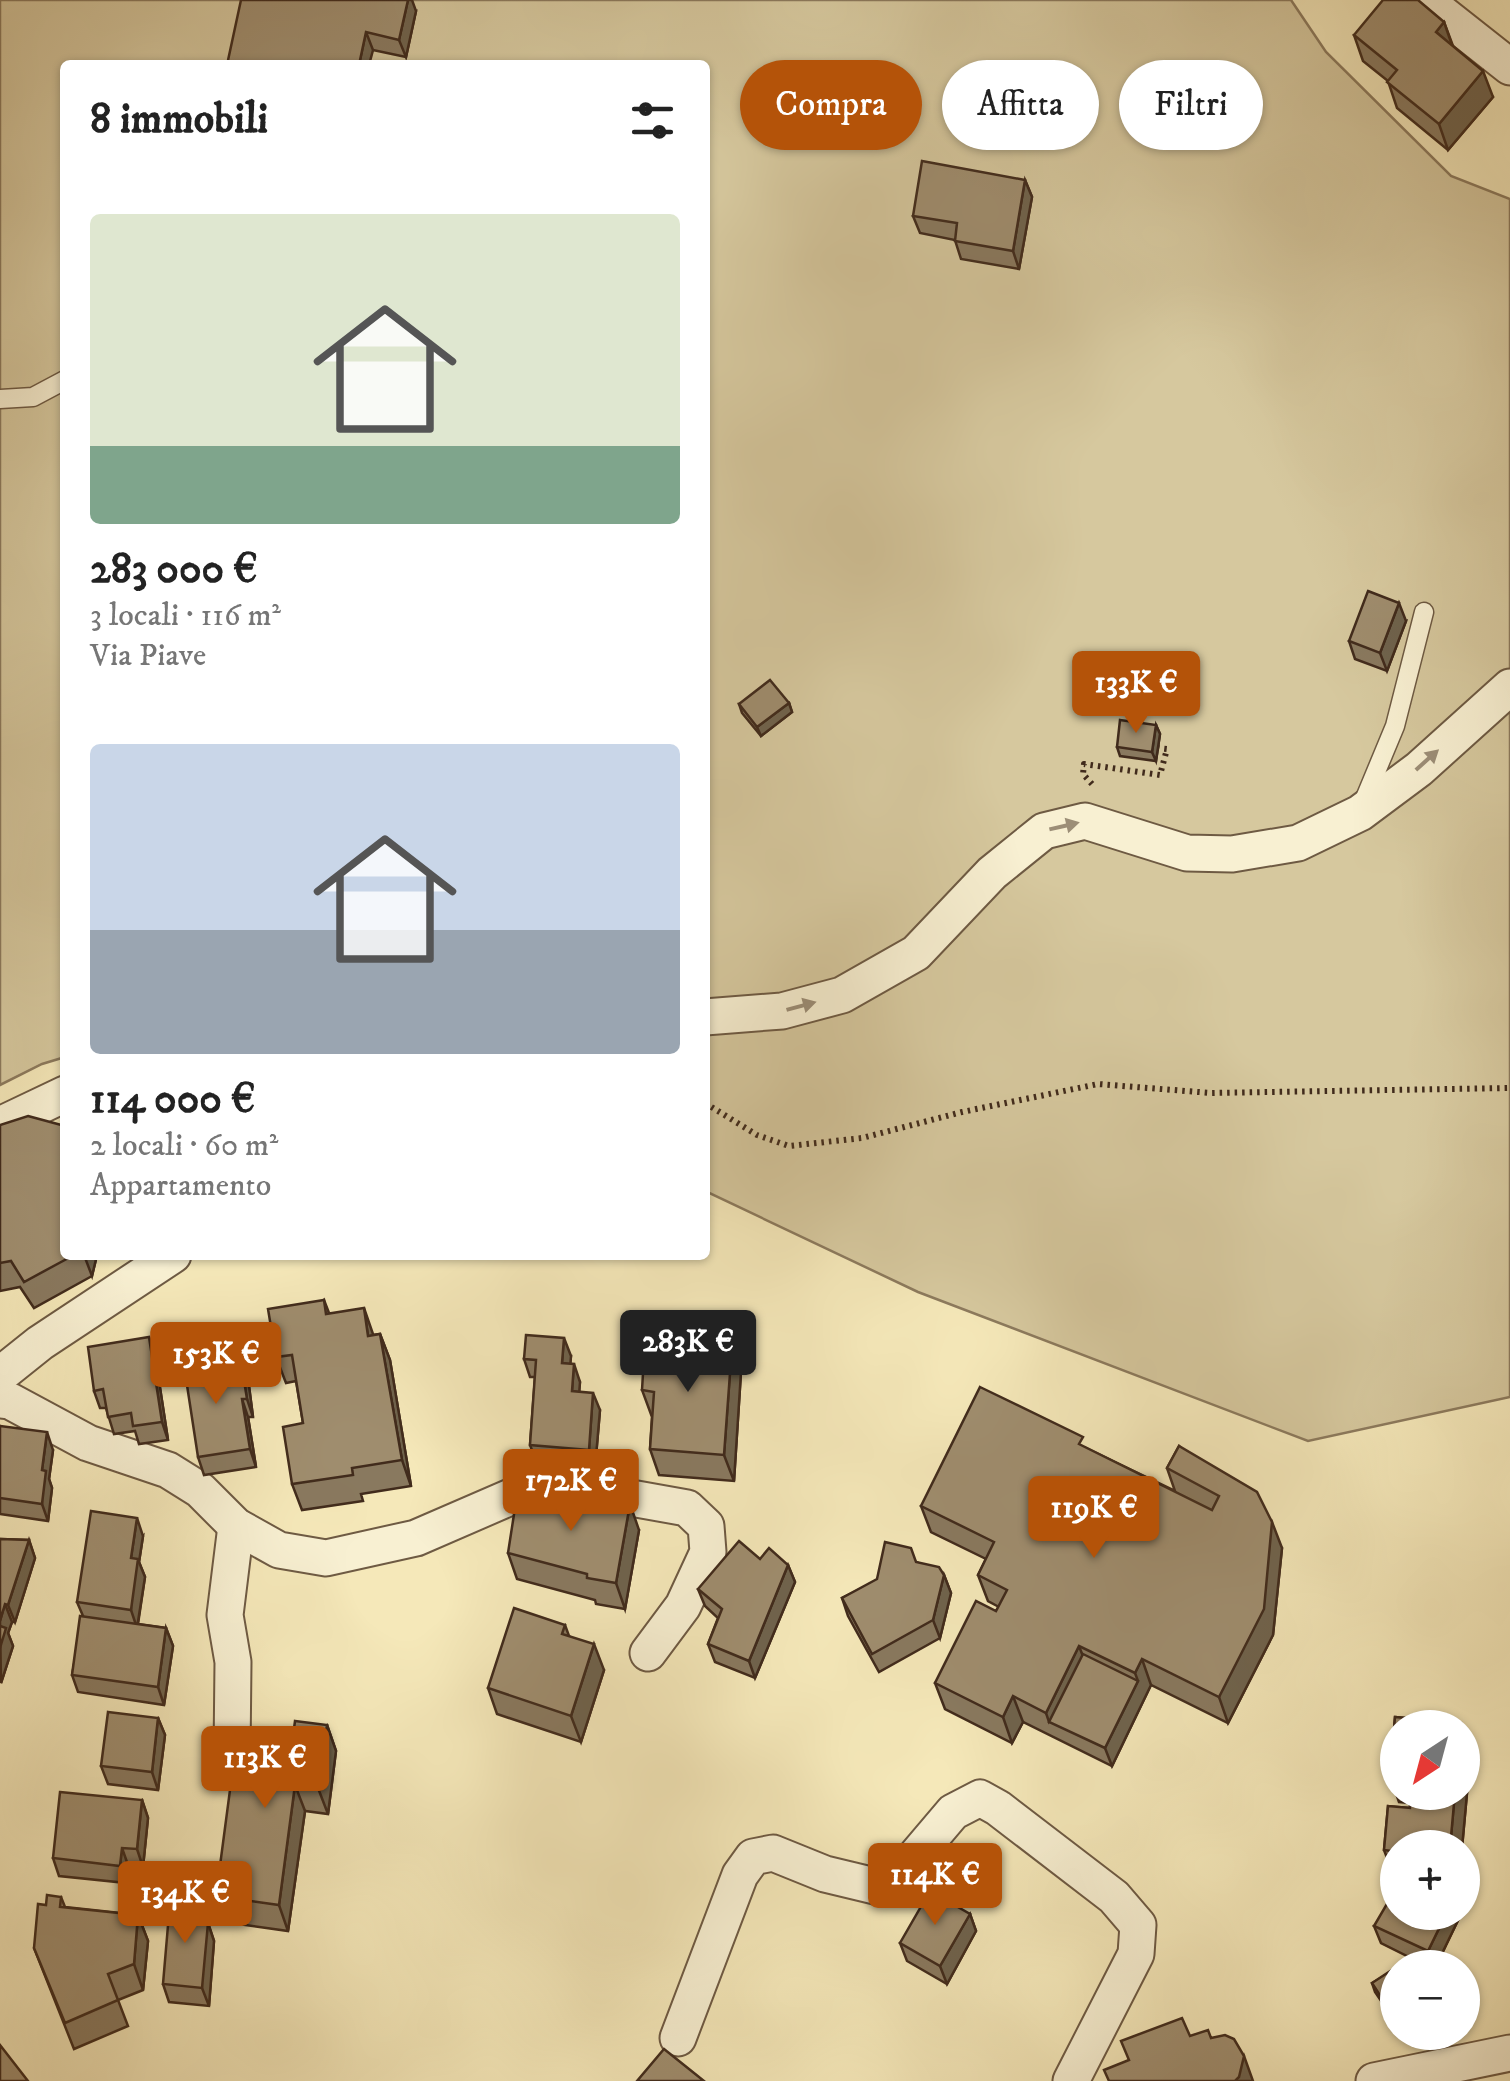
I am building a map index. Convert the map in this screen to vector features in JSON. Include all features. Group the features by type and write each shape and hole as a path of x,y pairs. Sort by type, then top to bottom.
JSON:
{"street":[{"path":"1425,0 1510,67"},
{"path":"710,1017 782,1011 842,995 916,954 992,874 1044,830 1084,821 1187,854 1232,854 1298,844 1360,813 1419,768 1510,686"},
{"path":"0,1125 60,1096"},
{"path":"0,1375 40,1343 165,1260"},
{"path":"0,1400 10,1401 88,1442 168,1470 200,1490 236,1526 280,1550 326,1558 416,1538 529,1488 632,1498 687,1508 706,1526 708,1552 683,1606 648,1652"},
{"path":"232,1754 233,1662 225,1615 236,1526"},
{"path":"678,2038 740,1876 754,1857 773,1854 825,1874 880,1888 897,1878 953,1812 980,1798 1114,1897 1138,1925 1136,1954 1071,2081"},
{"path":"1374,2081 1510,2053"}],"lane":[{"path":"0,400 33,397 60,383"},
{"path":"1360,813 1396,726 1424,612"}],"path":[{"path":"1086,781 1084,764 1160,776 1168,749 1158,748"},
{"path":"710,1106 756,1135 789,1146 862,1138 962,1112 1098,1084 1210,1093 1510,1088"}],"shaded area":[{"path":"0,0 1291,0 1326,52 1451,176 1510,199 1510,1397 1308,1441 918,1292 710,1193 710,60 60,60 60,1059 0,1085"}],"building":[{"path":"241,0 408,0 399,40 366,32 360,60 228,60"},
{"path":"1383,0 1418,0 1444,22 1436,32 1483,71 1439,124 1387,82 1397,70 1354,35"},
{"path":"922,161 1025,180 1013,251 955,241 957,223 913,216"},
{"path":"1368,591 1399,603 1380,653 1349,641"},
{"path":"770,680 789,703 757,727 739,704"},
{"path":"1120,720 1156,725 1152,752 1117,747"},
{"path":"28,1116 60,1125 60,1260 65,1260 24,1282 11,1261 0,1263 0,1125"},
{"path":"324,1300 326,1314 364,1308 368,1336 380,1334 402,1460 352,1468 353,1475 292,1484 283,1427 303,1423 292,1355 276,1357 268,1309"},
{"path":"526,1335 564,1338 562,1363 574,1364 572,1391 593,1393 589,1450 530,1445 536,1360 524,1359"},
{"path":"149,1337 162,1422 133,1426 131,1413 108,1417 103,1389 94,1391 88,1347"},
{"path":"645,1340 732,1346 724,1455 650,1449 654,1392 642,1390"},
{"path":"213,1355 215,1372 242,1368 247,1399 242,1399 250,1449 198,1457 183,1359"},
{"path":"980,1387 1083,1437 1079,1444 1212,1510 1219,1496 1167,1468 1179,1446 1257,1492 1272,1522 1264,1609 1219,1697 1142,1659 1135,1673 1079,1646 1046,1713 1013,1696 1003,1717 935,1683 976,1601 996,1611 1007,1590 978,1575 994,1542 921,1506"},
{"path":"0,1426 47,1432 42,1504 0,1498"},
{"path":"517,1495 630,1504 616,1583 508,1553"},
{"path":"91,1511 137,1518 131,1558 138,1559 131,1610 77,1602"},
{"path":"0,1539 29,1540 0,1621"},
{"path":"739,1541 760,1559 769,1548 788,1565 749,1661 708,1644 722,1609 698,1589"},
{"path":"885,1542 911,1548 916,1562 939,1567 944,1575 933,1620 872,1654 842,1598 877,1579"},
{"path":"514,1608 565,1625 562,1634 594,1644 571,1716 488,1688"},
{"path":"80,1616 166,1628 158,1687 72,1675"},
{"path":"0,1626 6,1628 0,1648"},
{"path":"1083,1654 1138,1681 1105,1748 1049,1722"},
{"path":"108,1712 158,1718 152,1772 101,1766"},
{"path":"295,1721 327,1725 318,1788 295,1785 279,1905 216,1896 237,1737 292,1744"},
{"path":"60,1792 142,1800 137,1849 122,1848 120,1866 53,1858"},
{"path":"1388,1810 1453,1810 1452,1830 1386,1830"},
{"path":"930,1891 970,1914 940,1966 900,1943"},
{"path":"47,1895 61,1897 60,1907 138,1915 134,1964 108,1974 118,2000 65,2023 34,1948 38,1904 46,1905"},
{"path":"170,1902 202,1905 200,1922 208,1923 202,1988 163,1984"},
{"path":"1383,1930 1438,1930 1426,1950"},
{"path":"1380,1978 1380,1995 1372,1983"},
{"path":"1182,2018 1190,2036 1208,2030 1211,2038 1225,2035 1234,2039 1244,2056 1235,2081 1109,2081 1104,2070 1129,2060 1121,2041"},
{"path":"0,2045 28,2081 0,2081"},
{"path":"664,2049 704,2081 637,2081"}]}
